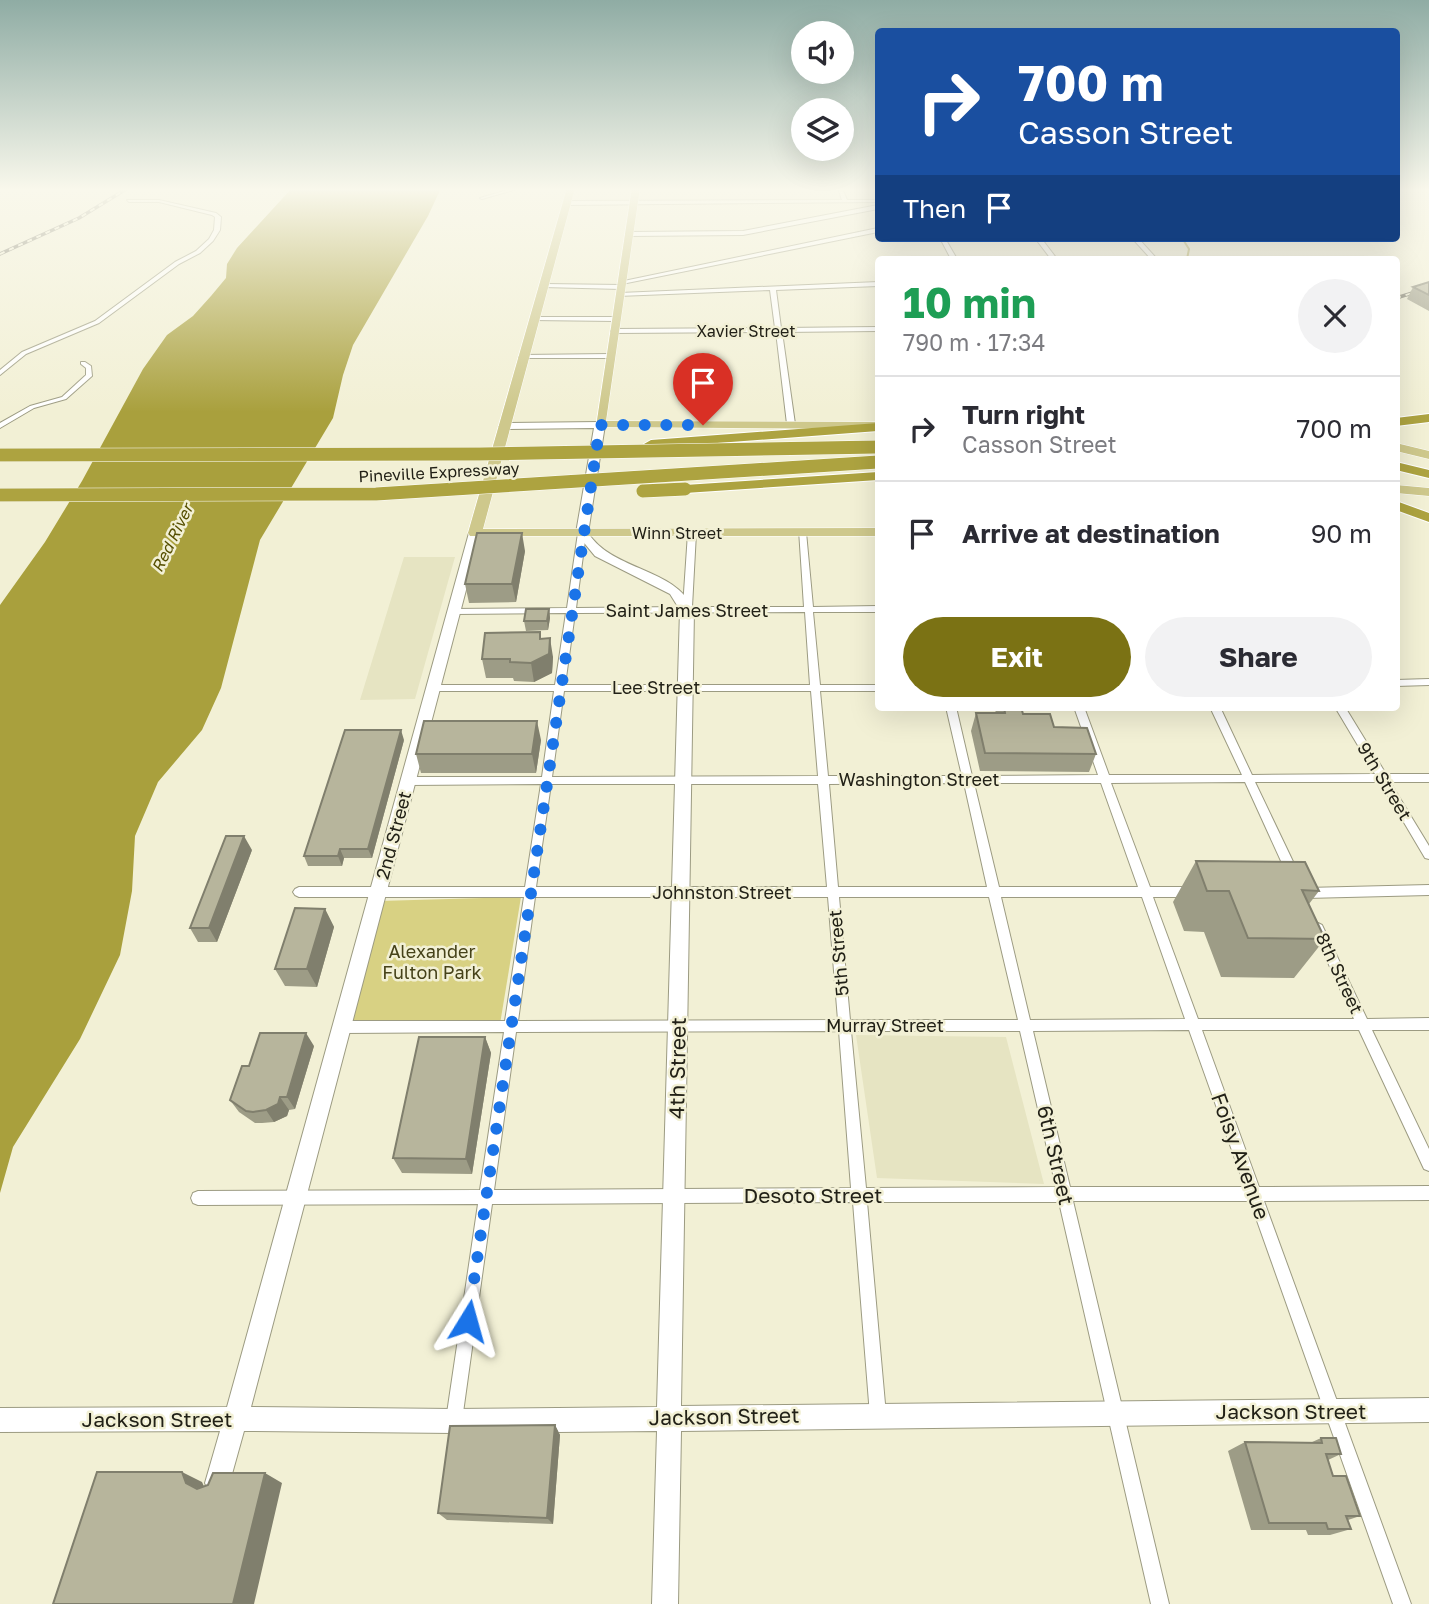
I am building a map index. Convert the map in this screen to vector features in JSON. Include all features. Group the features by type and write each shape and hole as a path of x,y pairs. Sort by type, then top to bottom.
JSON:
{"highway":[{"path":"1400,422 1429,418"},
{"path":"480,454 875,426"},
{"path":"1400,432 1429,430"},
{"name":"Pineville Expressway","path":"0,455 480,454 875,447"},
{"name":"Pineville Expressway","path":"0,495 376,494 875,462"},
{"path":"1400,466 1429,467"},
{"path":"1400,467 1429,476"},
{"path":"376,494 582,494 875,476"},
{"path":"1400,478 1429,476"},
{"path":"1400,507 1429,518"}],"main road":[{"name":"2nd Street","path":"218,1482 522,357 551,263"},
{"path":"625,263 582,533 587,543 596,551 675,591 682,598 687,610"},
{"path":"504,426 875,426"},
{"path":"1400,448 1429,455"},
{"path":"1400,489 1429,492"},
{"name":"Winn Street","path":"475,533 875,532"},
{"name":"4th Street","path":"665,1604 687,610"},
{"name":"Jackson Street","path":"9,1420 113,1418 454,1421 1429,1410"}],"street":[{"path":"0,373 23,353 97,322 177,263"},
{"path":"621,288 732,263"},
{"path":"545,286 773,288 875,284"},
{"path":"773,288 791,424"},
{"name":"Xavier Street","path":"534,319 780,331 875,330"},
{"path":"522,357 610,356"},
{"path":"2,426 32,407 64,398 84,382 90,373 89,367 83,363"},
{"name":"5th Street","path":"802,532 878,1415"},
{"path":"454,1421 582,533"},
{"name":"4th Street","path":"687,610 692,533"},
{"name":"Saint James Street","path":"454,611 875,609"},
{"path":"1400,683 1429,682"},
{"name":"Lee Street","path":"433,688 875,688"},
{"name":"6th Street","path":"952,711 1160,1604"},
{"name":"Foisy Avenue","path":"1080,711 1402,1604"},
{"name":"8th Street","path":"1216,711 1248,778 1295,893 1310,911 1429,1164"},
{"name":"9th Street","path":"1342,711 1429,855"},
{"name":"Washington Street","path":"408,780 1429,778"},
{"path":"1295,893 1429,890"},
{"name":"Johnston Street","path":"299,892 1211,892"},
{"name":"Murray Street","path":"341,1027 1429,1024"},
{"name":"Desoto Street","path":"198,1198 1429,1193"}],"shaded area":[{"path":"404,557 455,557 415,699 360,700"},
{"path":"856,1035 1006,1037 1044,1184 877,1178"}],"green space":[{"name":"Alexander Fulton Park","path":"521,897 500,1024 344,1025 379,901"}],"water":[{"name":"Red River","path":"401,263 353,345 333,418 260,540 221,688 202,730 158,782 135,836 132,891 120,955 80,1039 13,1147 0,1193 0,605 45,542 82,481 143,369 167,335 193,316 226,278 227,264"}],"building":[{"path":"1429,282 1429,295 1413,287"},
{"path":"477,533 522,533 512,584 465,584"},
{"path":"526,609 549,609 547,621 524,621"},
{"path":"540,632 540,639 550,638 549,654 531,663 510,662 510,659 482,659 485,633"},
{"path":"1022,711 1023,714 1050,714 1054,727 1087,728 1096,754 985,753 976,713"},
{"path":"424,721 537,721 532,754 416,754"},
{"path":"345,730 401,730 368,849 340,849 338,856 304,856"},
{"path":"226,836 244,836 209,928 190,928"},
{"path":"1196,861 1305,862 1319,891 1302,890 1325,939 1248,938 1229,891 1207,891"},
{"path":"295,908 325,909 307,969 275,969"},
{"path":"260,1033 306,1033 287,1097 280,1097 278,1104 266,1110 253,1112 246,1111 230,1100 242,1066 249,1066"},
{"path":"419,1037 485,1037 466,1159 393,1158"},
{"path":"555,1425 547,1518 438,1513 450,1426"},
{"path":"1321,1438 1336,1438 1341,1454 1326,1454 1333,1476 1346,1476 1360,1516 1346,1516 1351,1529 1328,1529 1326,1523 1269,1523 1245,1442 1322,1443"},
{"path":"97,1472 182,1472 186,1483 197,1489 208,1485 213,1473 265,1473 233,1604 53,1604"}],"railway":[{"path":"1400,297 1429,288"}],"route":[{"path":"468,1321 600,425 703,425"}]}
